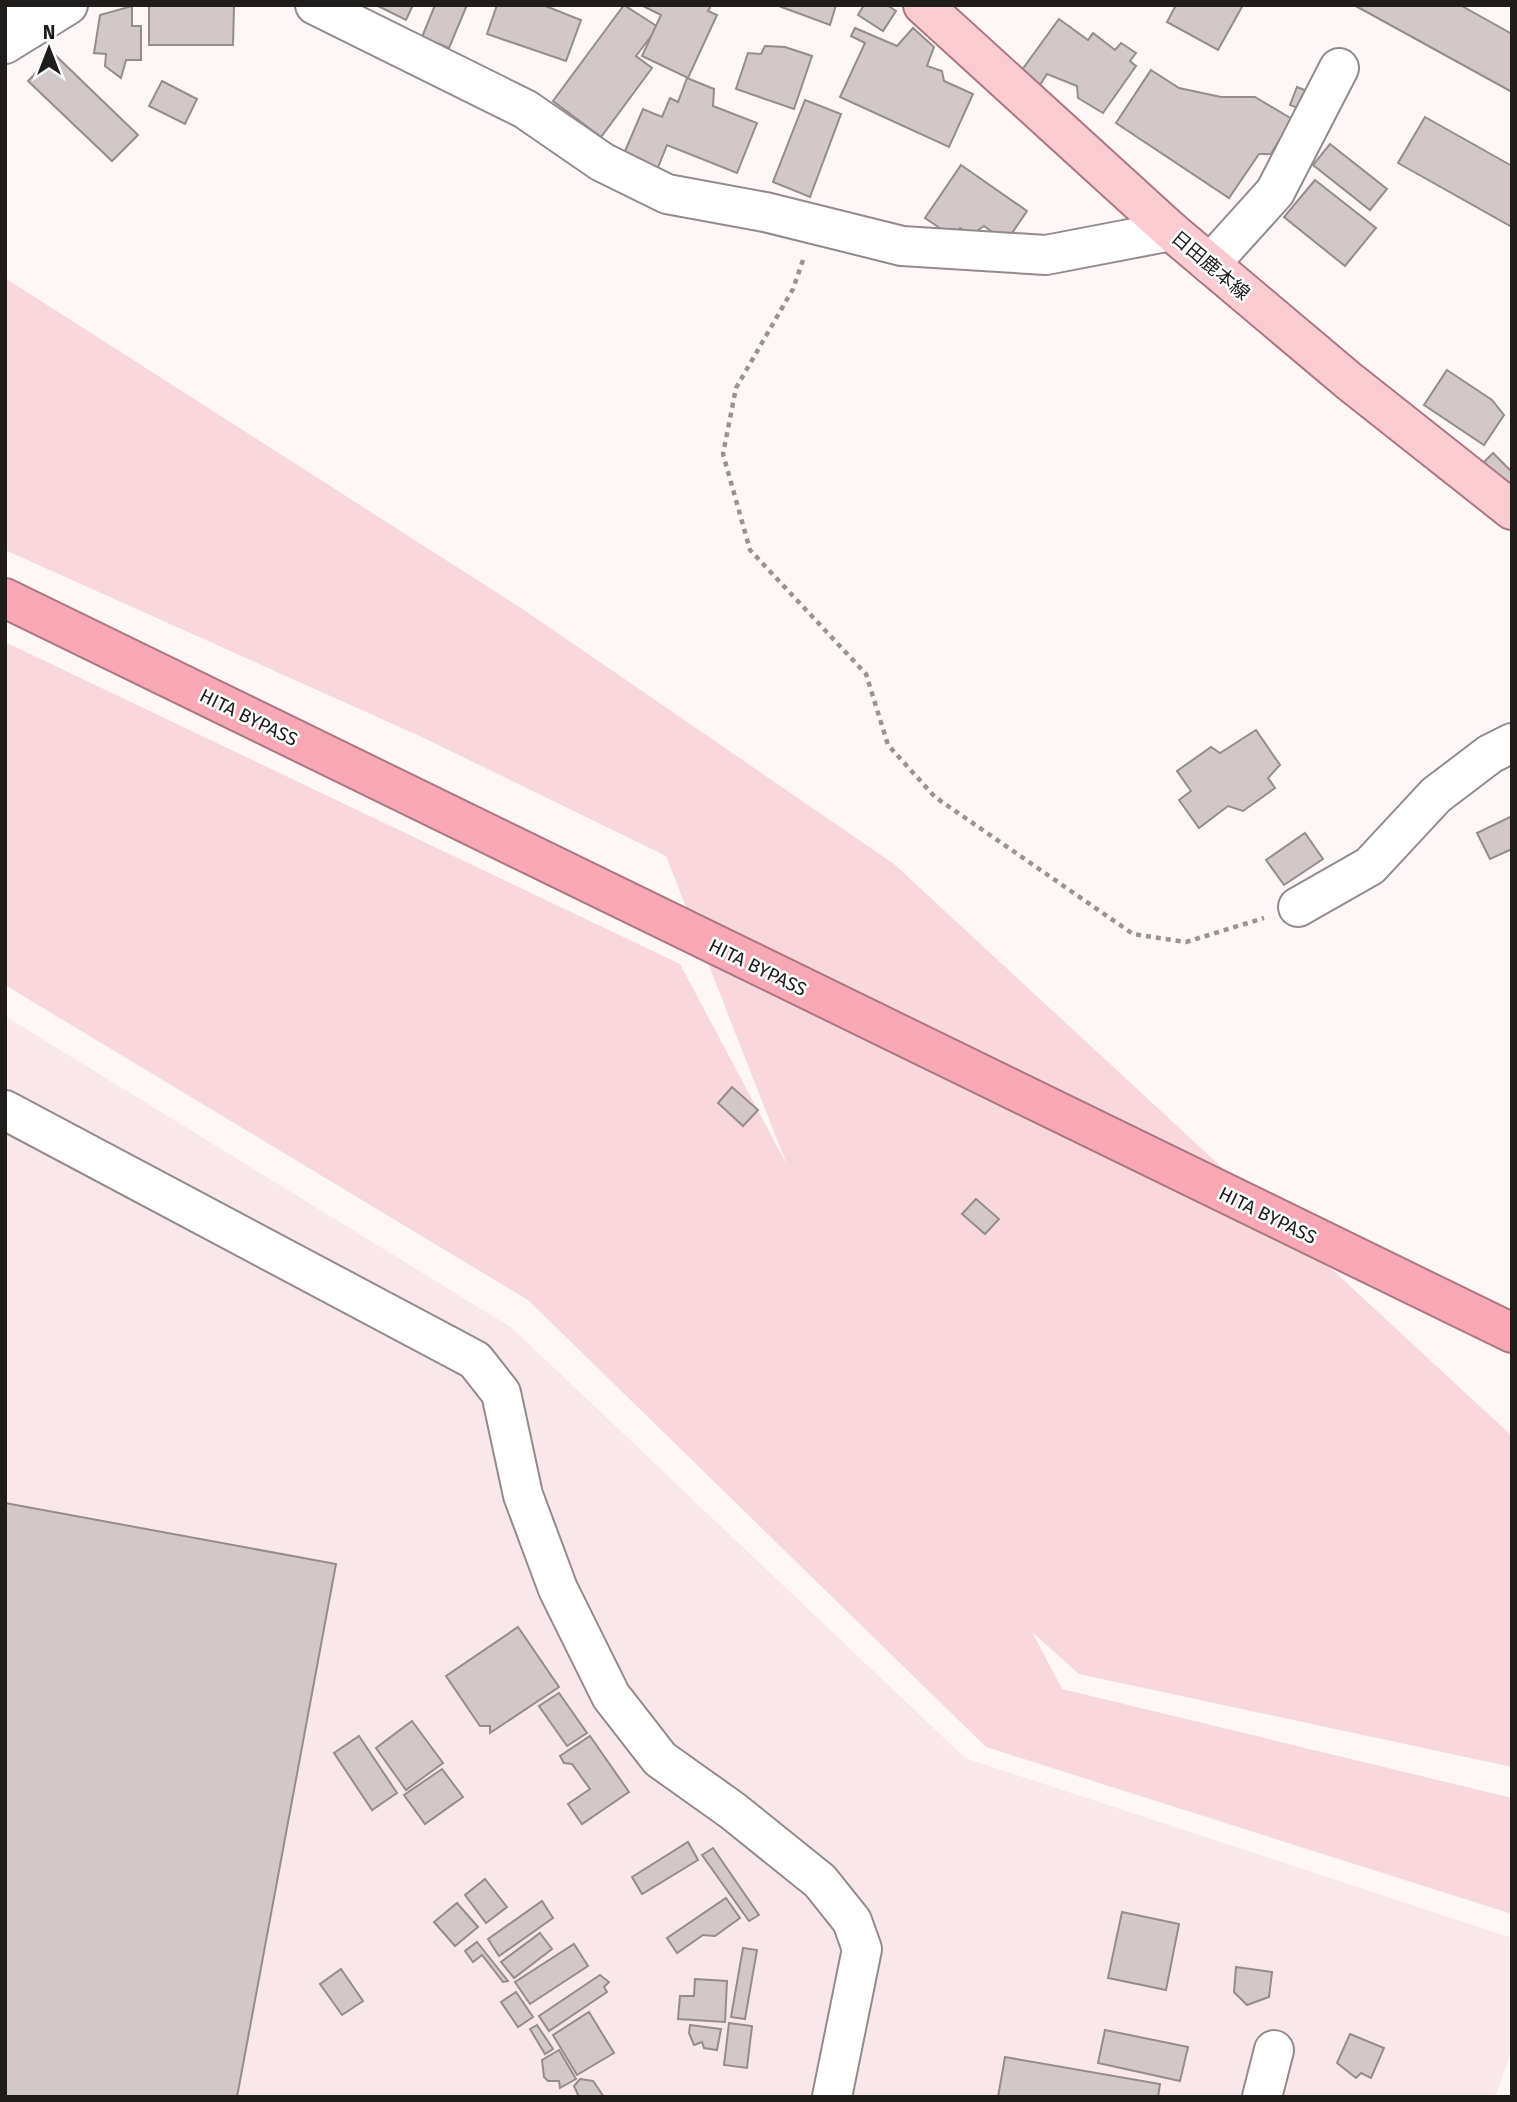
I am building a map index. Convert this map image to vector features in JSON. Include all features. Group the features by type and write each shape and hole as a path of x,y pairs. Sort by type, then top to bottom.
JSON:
{"highway":[{"name":"HITA BYPASS","path":"5,598 1512,1333"}],"main road":[{"name":"日田鹿本線","path":"923,5 1171,231 1349,381 1512,510"}],"street":[{"path":"13,27 68,5"},
{"path":"315,5 525,109 602,162 667,194 814,224 902,246 1046,255 1171,231"},
{"path":"1210,264 1275,191 1339,68"},
{"path":"1298,907 1370,866 1436,794 1490,754 1512,743"},
{"path":"5,1110 475,1360 501,1393 523,1495 558,1589 611,1696 660,1759 733,1811 820,1881 852,1921 862,1950 832,2097"},
{"path":"1262,2097 1274,2050"}],"path":[{"path":"814,224 793,289 736,388 723,454 750,550 866,674 888,745 935,797 1133,934 1186,942 1298,907"}],"shaded area":[{"path":"5,278 524,610 894,864 1512,1436 1512,1767 1079,1674 1032,1632 1062,1689 1512,1798 1512,1914 986,1747 528,1300 5,985 5,642 680,964 787,1165 666,856 424,738 5,550"},
{"path":"5,1016 512,1328 965,1758 1512,1938 1512,2050 1495,2097 5,2097"}],"building":[{"path":"149,5 234,5 233,45 149,45"},
{"path":"376,5 413,5 406,20"},
{"path":"435,5 467,5 449,48 422,37"},
{"path":"497,5 543,5 581,20 566,61 487,34"},
{"path":"624,5 658,27 636,56 652,68 601,137 553,101"},
{"path":"641,5 711,5 708,11 717,15 688,78 642,56 661,15"},
{"path":"776,5 836,5 830,25"},
{"path":"864,5 887,5 896,11 883,31 858,15"},
{"path":"1176,5 1243,5 1218,50 1167,22"},
{"path":"1354,5 1460,5 1512,34 1512,92"},
{"path":"132,6 132,26 141,26 141,60 126,60 121,78 105,66 106,54 94,53 100,15"},
{"path":"1059,19 1088,40 1093,33 1115,50 1121,43 1136,53 1130,61 1136,66 1103,113 1078,98 1077,86 1047,74 1038,88 1019,74"},
{"path":"855,28 897,46 913,28 934,47 927,66 942,71 944,81 973,94 949,147 840,97 865,43 851,36"},
{"path":"765,46 785,47 812,56 794,109 736,89 748,53 761,54"},
{"path":"54,54 138,135 112,161 28,81"},
{"path":"1151,70 1179,88 1221,97 1255,97 1292,119 1271,154 1259,154 1229,198 1116,123"},
{"path":"687,78 714,89 713,106 757,123 737,173 667,145 657,170 623,156 643,109 662,117 670,98 678,102"},
{"path":"162,81 197,99 185,124 149,106"},
{"path":"1297,87 1312,93 1305,111 1290,105"},
{"path":"805,100 841,114 810,197 773,182"},
{"path":"1425,117 1512,166 1512,227 1398,163"},
{"path":"1330,144 1387,189 1370,210 1313,165"},
{"path":"961,165 1027,211 1006,242 984,226 971,235 960,228 953,237 925,218"},
{"path":"1315,180 1376,228 1345,266 1284,217"},
{"path":"1447,370 1492,400 1504,415 1484,445 1424,405"},
{"path":"1493,453 1512,472 1512,485 1481,465"},
{"path":"1256,730 1280,765 1268,778 1275,788 1243,811 1228,806 1199,828 1179,800 1191,791 1177,771 1211,747 1220,753"},
{"path":"1512,816 1512,849 1490,859 1477,833"},
{"path":"1305,833 1323,859 1284,885 1266,860"},
{"path":"732,1087 758,1110 743,1126 718,1103"},
{"path":"976,1199 999,1219 985,1234 962,1214"},
{"path":"5,1503 336,1564 237,2097 5,2097"},
{"path":"518,1627 559,1687 490,1733 490,1726 480,1726 446,1676"},
{"path":"559,1693 587,1733 567,1746 539,1706"},
{"path":"412,1721 443,1763 406,1790 376,1748"},
{"path":"359,1736 397,1793 372,1810 334,1753"},
{"path":"590,1736 629,1792 582,1824 568,1804 590,1789 572,1764 564,1763 560,1756"},
{"path":"442,1769 463,1797 425,1824 404,1795"},
{"path":"688,1842 698,1860 642,1894 632,1877"},
{"path":"713,1848 759,1915 749,1921 702,1855"},
{"path":"485,1879 507,1907 486,1923 465,1895"},
{"path":"726,1898 740,1918 715,1936 703,1935 677,1953 667,1938"},
{"path":"542,1901 553,1918 499,1956 488,1939"},
{"path":"457,1903 478,1927 455,1946 434,1922"},
{"path":"1122,1912 1179,1924 1166,1990 1108,1978"},
{"path":"540,1933 552,1949 514,1978 501,1962"},
{"path":"477,1942 508,1981 503,1982 482,1955 473,1962 465,1951"},
{"path":"574,1944 588,1966 530,2004 515,1982"},
{"path":"743,1948 757,1950 745,2019 731,2017"},
{"path":"1236,1967 1272,1972 1269,1997 1247,2005 1234,1992"},
{"path":"341,1969 363,2001 342,2015 320,1984"},
{"path":"600,1975 609,1982 604,1987 607,1992 549,2031 539,2016"},
{"path":"695,1979 727,1981 725,2022 678,2019 680,1996 694,1996"},
{"path":"516,1992 533,2017 518,2027 501,2002"},
{"path":"589,2012 614,2053 577,2075 553,2035"},
{"path":"729,2023 752,2026 747,2068 724,2065"},
{"path":"537,2025 553,2049 545,2054 530,2029"},
{"path":"690,2025 721,2029 717,2050 704,2048 702,2042 694,2045 689,2033"},
{"path":"1105,2030 1188,2047 1180,2081 1098,2063"},
{"path":"1350,2034 1384,2048 1371,2078 1361,2073 1356,2078 1337,2063"},
{"path":"559,2050 576,2079 560,2088 559,2081 548,2081 544,2077 542,2060"},
{"path":"1005,2057 1160,2084 1158,2097 998,2097"},
{"path":"580,2079 593,2081 604,2097 579,2097 574,2086"}]}
